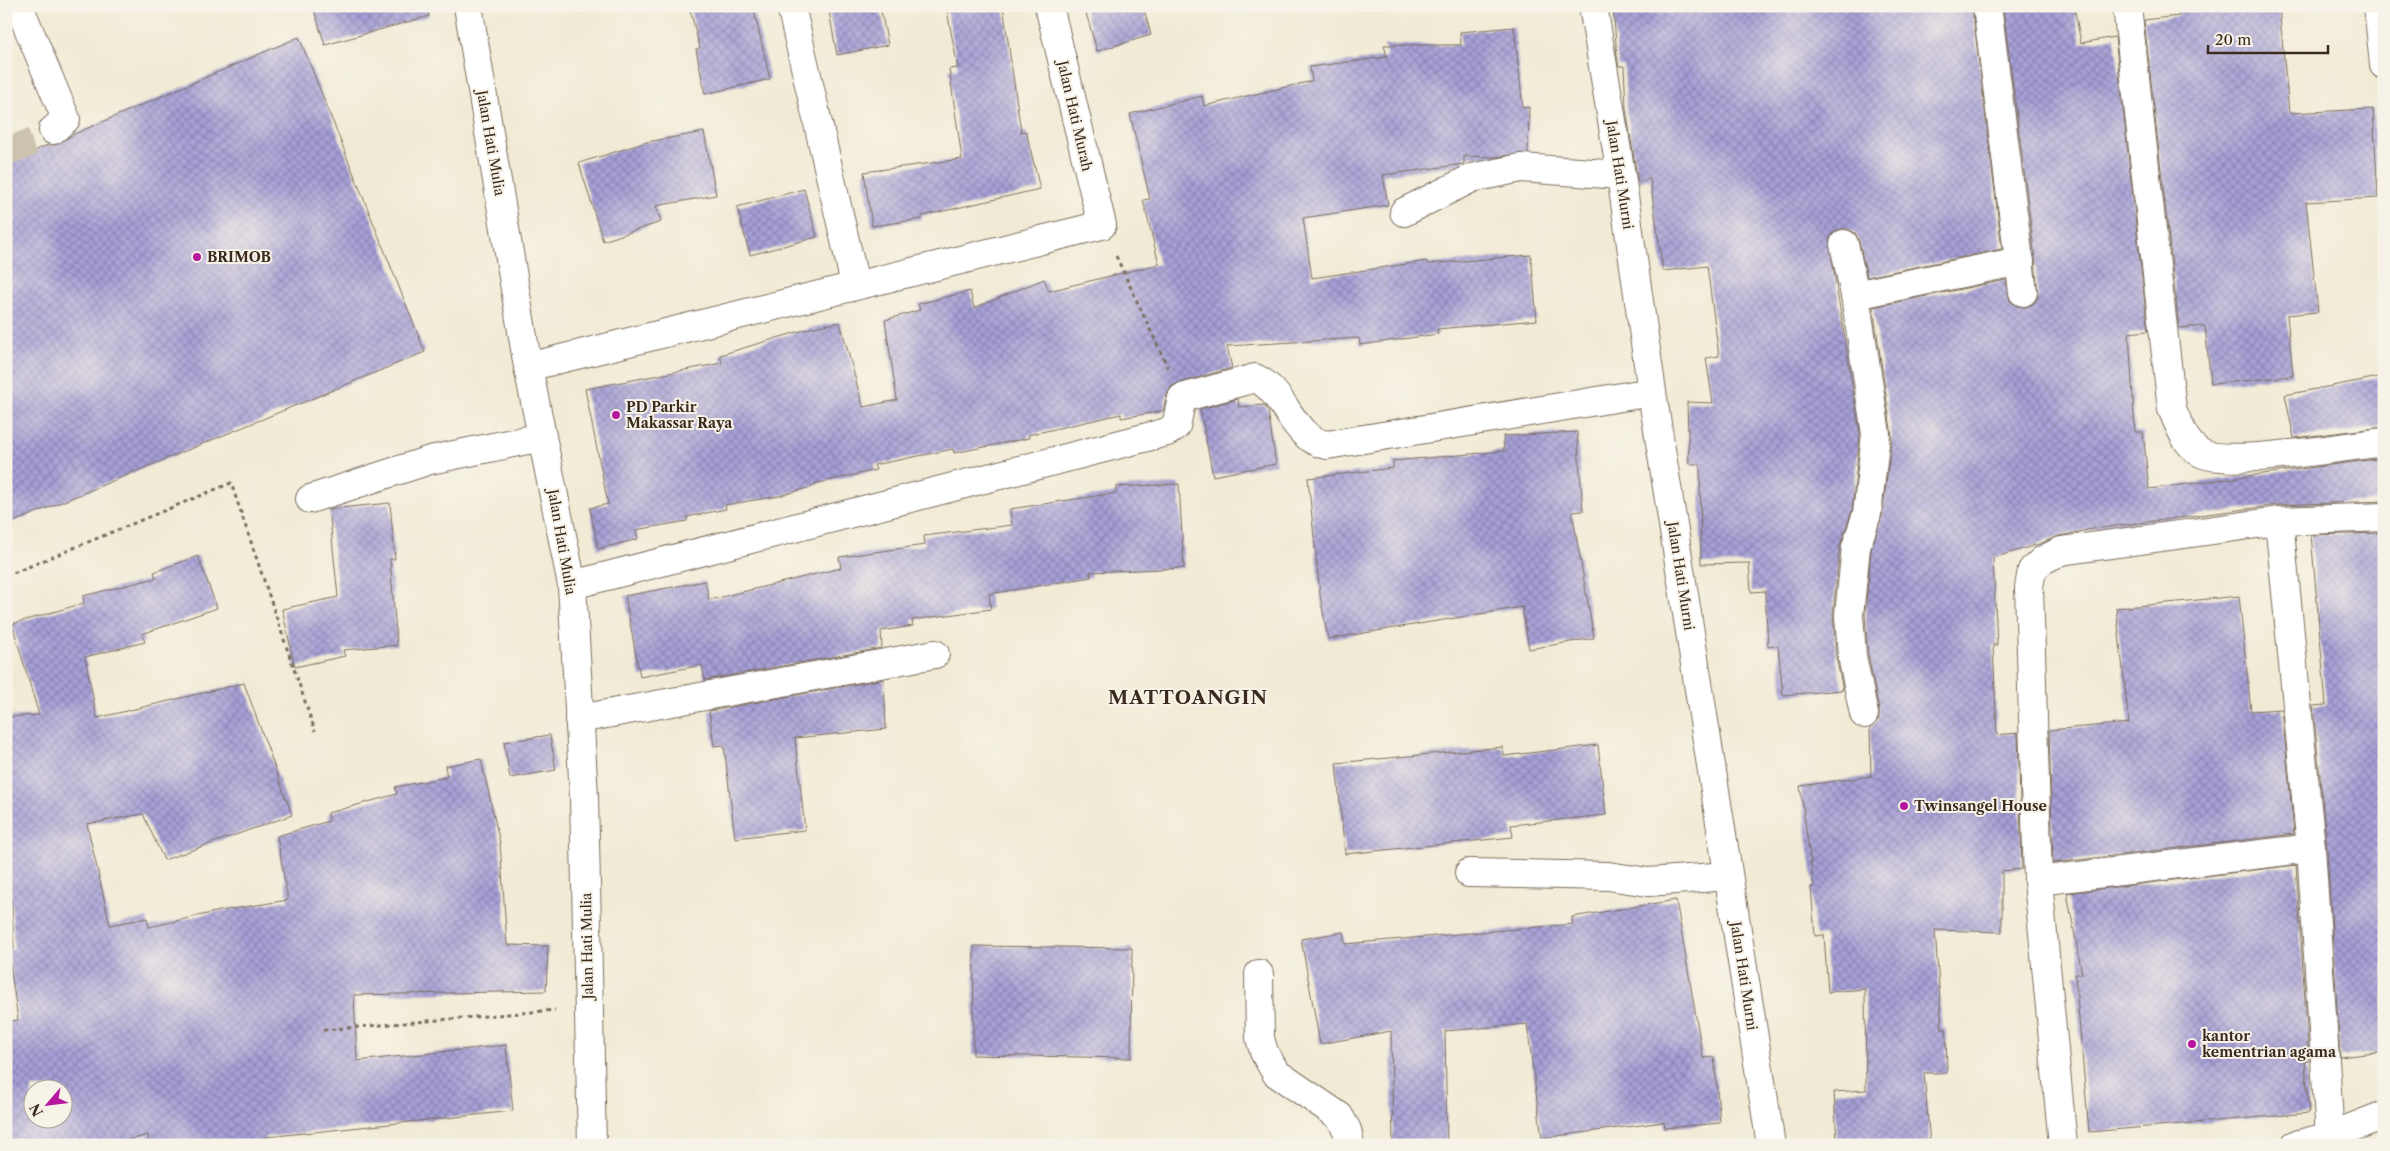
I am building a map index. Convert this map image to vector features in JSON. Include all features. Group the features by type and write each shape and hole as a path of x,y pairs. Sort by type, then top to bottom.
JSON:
{"street":[{"path":"19,6 66,119 53,130"},
{"name":"Jalan Hati Mulia","path":"468,6 528,368 572,585 584,797 592,1145"},
{"path":"791,6 855,284"},
{"name":"Jalan Hati Murah","path":"1049,6 1102,225"},
{"name":"Jalan Hati Murni","path":"1593,6 1621,175 1652,392 1728,876 1772,1145"},
{"path":"1987,6 2024,292"},
{"path":"2127,6 2172,409 2185,438 2201,453 2218,457 2248,458 2384,442"},
{"path":"2378,6 2384,66"},
{"path":"1404,212 1472,178 1521,168 1621,175"},
{"path":"528,368 855,284 1102,225"},
{"path":"1844,244 1855,295 1876,434 1867,514 1856,547 1849,615 1852,656 1864,714"},
{"path":"1855,295 2020,261"},
{"path":"572,585 1167,432 1176,426 1182,398 1255,378 1266,383 1276,393 1304,436 1316,443 1327,445 1652,392"},
{"path":"310,499 430,460 542,437"},
{"path":"2064,1145 2038,881 2029,587 2032,570 2044,560 2061,551 2279,521 2384,517"},
{"path":"2279,521 2311,848 2330,1136"},
{"path":"579,719 934,654"},
{"path":"2038,881 2311,848"},
{"path":"1468,873 1601,876 1648,882 1728,876"},
{"path":"1259,974 1260,1038 1264,1052 1276,1073 1339,1116 1347,1130 1350,1145"},
{"path":"2295,1145 2330,1136 2384,1115"}],"path":[{"path":"1102,225 1182,398"},
{"path":"6,576 231,483 315,731"},
{"path":"323,1030 588,1007"}],"building":[{"path":"313,6 427,6 429,16 325,45"},
{"path":"689,6 753,6 770,79 705,94 696,49 700,48"},
{"path":"828,6 880,6 888,45 837,55"},
{"path":"946,6 1003,6 1021,132 1026,131 1040,189 922,216 922,219 872,226 864,172 962,159 949,69 958,68"},
{"path":"1084,6 1143,6 1151,35 1097,51"},
{"path":"1613,6 1972,6 2002,249 1867,277 1859,241 1855,233 1848,229 1840,229 1833,233 1829,240 1860,434 1852,511 1840,545 1833,614 1836,657 1843,690 1783,695 1778,646 1768,647 1765,591 1751,592 1749,563 1701,564 1700,464 1689,464 1687,402 1713,403 1706,358 1719,356 1707,266 1663,271 1650,179 1638,182 1626,109 1624,66 1619,66 1617,56"},
{"path":"2003,6 2074,6 2081,43 2115,37 2148,331 2129,333 2135,432 2143,432 2149,489 2384,458 2384,501 2277,505 2093,529 2059,536 1993,558 1997,645 1993,645 1997,735 2018,733 2022,869 2002,871 2002,932 1935,930 1942,1029 1946,1029 1947,1073 1924,1073 1930,1145 1889,1145 1888,1141 1837,1143 1834,1092 1866,1090 1865,989 1828,992 1824,935 1815,936 1811,887 1814,887 1800,786 1871,776 1870,728 1879,719 1879,711 1868,654 1865,615 1871,550 1882,516 1892,436 1873,307 2006,280 2010,301 2017,306 2025,307 2033,304 2038,298 2035,258"},
{"path":"2178,6 2279,6 2289,113 2373,109 2378,198 2306,202 2318,312 2287,315 2293,376 2211,384 2205,326 2179,328 2144,20 2179,16"},
{"path":"1514,27 1523,108 1529,107 1528,153 1495,157 1464,156 1464,164 1383,175 1388,205 1303,218 1312,278 1427,261 1428,264 1531,255 1537,320 1437,329 1438,334 1360,345 1359,338 1227,346 1232,368 1178,383 1171,387 1163,411 1121,418 1121,414 1028,435 1029,438 954,453 953,449 874,465 876,470 814,484 815,486 779,496 725,505 726,509 687,517 687,521 636,530 638,539 598,549 590,508 608,504 585,389 722,363 720,355 814,327 840,322 863,407 897,400 885,320 920,310 918,304 970,291 974,308 1044,279 1049,291 1159,264 1143,200 1150,199 1130,114 1202,96 1204,106 1312,81 1310,67 1387,57 1384,45 1461,45 1460,32"},
{"name":"BRIMOB","path":"299,37 425,352 6,525 6,163 48,145 56,145 72,135"},
{"path":"704,132 716,195 656,206 661,222 603,241 579,163 647,142"},
{"path":"804,189 817,237 750,255 737,207"},
{"path":"2384,376 2384,427 2294,438 2285,395"},
{"path":"1238,399 1239,407 1264,405 1268,411 1276,464 1213,476 1200,409"},
{"path":"1577,432 1583,511 1572,512 1594,638 1529,649 1522,607 1328,639 1320,595 1308,478 1393,468 1393,461 1504,451 1503,436"},
{"path":"1179,484 1184,568 1090,572 1091,577 989,594 991,609 912,620 913,626 881,631 882,648 705,680 702,665 640,677 625,596 705,581 709,600 841,568 839,557 925,545 924,536 1012,525 1010,509 1116,493 1116,487"},
{"path":"390,503 395,559 390,559 397,645 343,650 345,656 295,667 282,609 338,597 329,509"},
{"path":"2384,533 2384,1052 2340,1057 2327,847 2313,706 2326,705 2311,535"},
{"path":"198,556 217,608 142,634 145,642 85,657 97,718 244,683 292,815 164,860 143,814 87,824 110,925 147,918 149,927 220,911 288,900 277,836 329,821 328,813 397,794 395,787 447,777 445,766 481,759 500,843 507,945 548,946 546,991 354,995 357,1061 506,1045 513,1111 266,1137 266,1145 149,1145 148,1135 109,1145 6,1145 6,1022 18,1020 8,950 14,949 9,854 6,854 6,717 39,715 12,624 84,603 83,596 156,578 154,572"},
{"path":"2239,596 2251,711 2282,709 2294,834 2053,863 2049,730 2129,723 2116,608"},
{"path":"884,679 886,729 795,738 805,830 735,838 724,745 714,746 709,711"},
{"path":"550,735 556,770 510,778 504,742"},
{"path":"1598,745 1606,815 1511,825 1513,837 1345,854 1336,763 1503,747 1504,756"},
{"name":"kantor kementrian agama","path":"2296,865 2309,1061 2305,1061 2309,1113 2089,1132 2075,974 2082,974 2067,893"},
{"path":"1676,900 1703,1058 1714,1057 1720,1123 1665,1128 1664,1122 1542,1138 1527,1024 1445,1031 1447,1145 1393,1145 1391,1031 1320,1044 1301,939 1343,932 1345,944 1573,924 1572,917"},
{"path":"974,946 1132,948 1131,1058 973,1055"}],"tunnel":[{"path":"6,151 33,142 53,130"}],"place":[{"name":"BRIMOB","path":"197,257"},
{"name":"PD Parkir Makassar Raya","path":"616,415"},
{"name":"Twinsangel House","path":"1904,806"},
{"name":"kantor kementrian agama","path":"2192,1044"}],"district":[{"name":"MATTOANGIN","path":"1188,697"}]}
